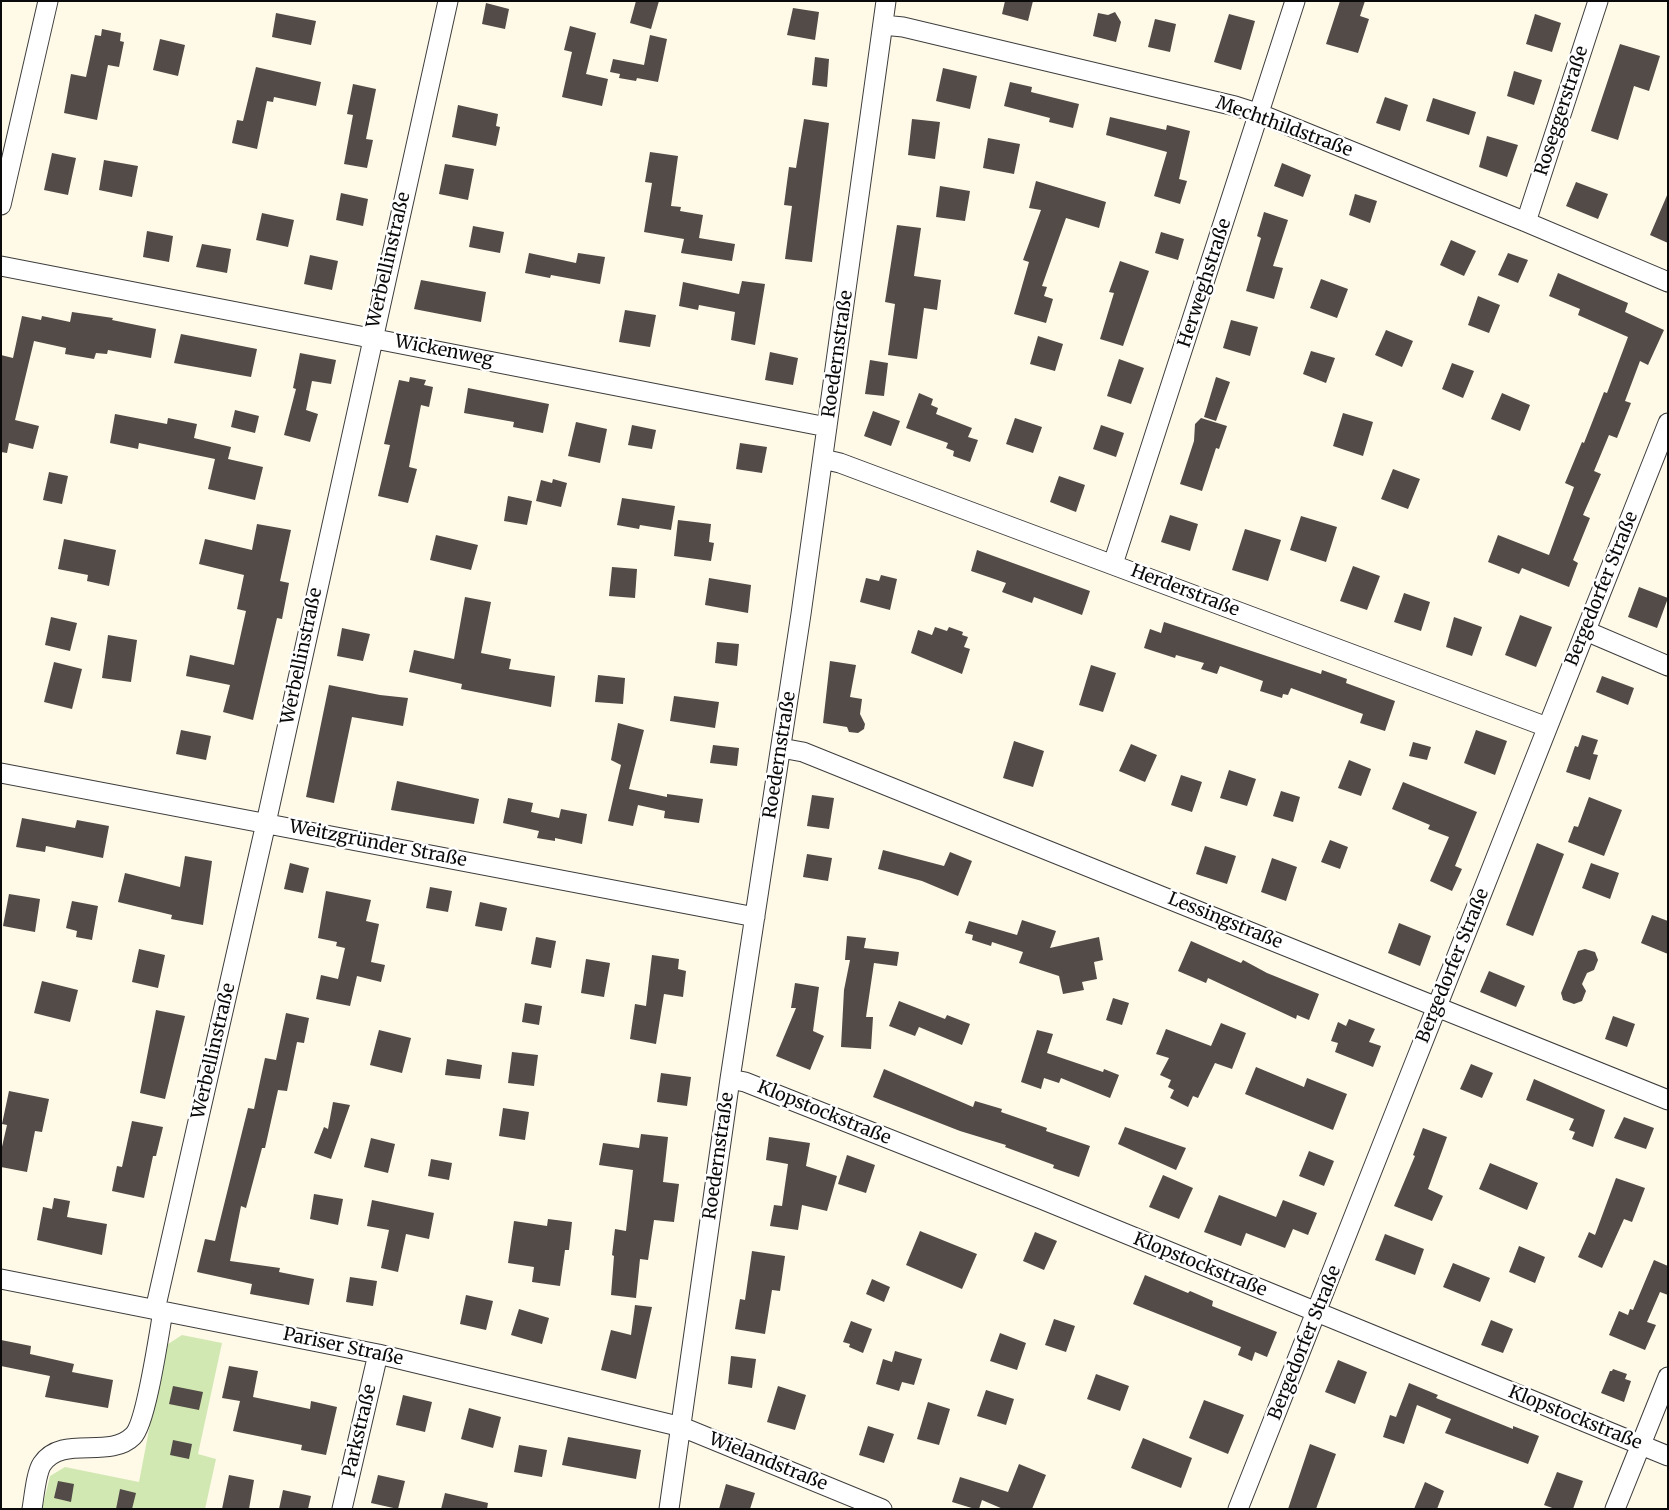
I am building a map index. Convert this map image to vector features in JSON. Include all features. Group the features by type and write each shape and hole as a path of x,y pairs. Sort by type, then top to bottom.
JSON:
{"street":[{"path":"1,205 48,1"},
{"name":"Werbellinstraße","path":"32,1509 42,1465 51,1456 64,1450 117,1447 134,1436 141,1418 159,1310 372,337 448,1"},
{"name":"Roedernstraße","path":"668,1509 682,1427 730,1079 823,459 886,1"},
{"name":"Herweghstraße","path":"1113,564 1295,1"},
{"name":"Roseggerstraße","path":"1526,222 1598,1"},
{"name":"Mechthildstraße","path":"883,25 913,29 1235,106 1260,114 1668,282"},
{"name":"Wickenweg","path":"1,266 827,427"},
{"name":"Bergedorfer Straße","path":"1238,1509 1668,423"},
{"name":"Herderstraße","path":"823,459 840,463 1113,564 1547,727"},
{"path":"1586,631 1668,666"},
{"name":"Lessingstraße","path":"781,748 802,752 1437,1005 1668,1100"},
{"name":"Weitzgründer Straße","path":"1,773 754,918"},
{"name":"Klopstockstraße","path":"730,1079 745,1082 1041,1199 1668,1456"},
{"name":"Pariser Straße","path":"1,1279 378,1354 682,1427"},
{"name":"Parkstraße","path":"342,1509 378,1354"},
{"path":"1615,1509 1668,1377"},
{"name":"Wielandstraße","path":"682,1427 882,1509"}],"green space":[{"path":"182,1335 222,1343 198,1454 216,1459 205,1509 42,1509 50,1476 65,1467 139,1482 165,1346"}],"building":[{"path":"636,1 659,1 651,29 630,23"},
{"path":"1005,1 1033,1 1028,21 1002,14"},
{"path":"1340,1 1365,1 1360,16 1369,19 1358,53 1326,44"},
{"path":"486,3 509,9 505,29 482,24"},
{"path":"793,8 819,12 815,40 787,35"},
{"path":"1115,12 1121,22 1116,42 1093,36 1098,13 1108,15"},
{"path":"276,13 316,21 311,45 272,37"},
{"path":"1229,14 1255,21 1241,70 1214,62"},
{"path":"1535,14 1561,23 1552,52 1526,44"},
{"path":"1155,19 1176,24 1170,52 1148,47"},
{"path":"570,26 596,33 586,74 608,79 602,106 562,97 572,52 564,50"},
{"path":"102,29 121,33 120,41 124,42 119,67 108,65 97,120 64,113 71,74 86,77 95,35 101,36"},
{"path":"650,35 667,39 658,82 637,78 636,81 619,78 620,74 610,72 613,59 644,65"},
{"path":"160,39 185,45 178,76 153,70"},
{"path":"1620,44 1660,56 1649,91 1634,86 1618,140 1591,131"},
{"path":"815,57 829,59 827,87 812,85"},
{"path":"256,67 321,82 316,106 274,97 273,102 267,101 257,149 232,143 237,120 243,121"},
{"path":"943,68 977,76 970,109 936,101"},
{"path":"1514,71 1542,80 1534,105 1507,96"},
{"path":"1010,82 1032,87 1031,92 1079,104 1073,128 1049,122 1050,118 1004,106"},
{"path":"353,84 376,89 366,139 373,140 367,168 344,164 353,115 347,114"},
{"path":"1385,97 1408,105 1400,131 1376,123"},
{"path":"1433,98 1476,112 1469,135 1426,121"},
{"path":"458,105 498,114 496,126 500,127 496,146 452,137"},
{"path":"1110,117 1166,130 1167,125 1190,131 1179,179 1187,181 1180,204 1154,196 1167,152 1106,135"},
{"path":"804,119 829,123 812,262 785,259 792,206 784,205 789,167 796,168"},
{"path":"912,119 940,122 935,159 908,155"},
{"path":"1487,136 1518,145 1507,177 1479,167"},
{"path":"988,138 1020,144 1014,174 983,168"},
{"path":"650,152 678,156 671,206 681,207 680,211 703,215 699,238 735,244 732,261 681,253 684,239 644,232 652,183 645,182"},
{"path":"52,153 76,158 68,195 44,190"},
{"path":"104,160 138,166 132,197 99,190"},
{"path":"1282,163 1311,175 1303,197 1274,186"},
{"path":"445,164 474,169 468,200 439,194"},
{"path":"1036,181 1106,202 1099,228 1066,218 1042,286 1047,287 1044,296 1053,299 1046,323 1014,314 1029,262 1023,260 1041,210 1029,208"},
{"path":"1576,182 1608,194 1598,219 1566,206"},
{"path":"940,186 970,191 965,221 936,217"},
{"path":"341,193 368,199 363,226 336,220"},
{"path":"1668,193 1668,243 1650,235"},
{"path":"1355,194 1377,201 1370,223 1349,215"},
{"path":"1264,212 1288,220 1273,266 1283,268 1274,299 1246,291 1261,238 1257,236"},
{"path":"262,213 294,220 288,247 256,240"},
{"path":"897,225 921,228 914,276 941,280 937,310 924,308 917,359 888,355 895,304 885,302"},
{"path":"473,226 504,232 500,253 469,247"},
{"path":"147,231 173,236 169,262 143,257"},
{"path":"1161,232 1184,239 1178,260 1155,253"},
{"path":"1451,240 1476,251 1464,276 1440,265"},
{"path":"202,244 231,249 227,273 196,267"},
{"path":"529,253 576,263 578,253 605,257 600,284 551,275 550,278 525,273"},
{"path":"1508,253 1528,260 1518,283 1498,275"},
{"path":"310,255 338,261 332,290 304,284"},
{"path":"1120,261 1149,271 1123,346 1100,339 1114,293 1109,292"},
{"path":"1558,273 1628,303 1625,312 1664,330 1648,365 1640,361 1625,401 1631,403 1617,438 1609,435 1594,471 1601,474 1583,515 1590,518 1573,560 1578,563 1569,587 1522,568 1519,574 1488,562 1498,535 1549,555 1574,487 1565,483 1582,442 1584,443 1604,392 1607,393 1628,337 1578,315 1580,309 1549,296"},
{"path":"1321,279 1348,289 1337,318 1310,308"},
{"path":"421,280 486,292 481,322 414,309"},
{"path":"742,281 765,284 755,345 731,340 735,312 699,305 698,310 679,306 683,282 739,294"},
{"path":"1478,296 1500,305 1489,333 1468,325"},
{"path":"625,310 656,315 650,347 619,342"},
{"path":"72,312 113,318 112,320 156,329 151,358 108,350 107,354 96,353 94,359 65,354 66,348 34,341 15,420 39,426 33,449 9,443 7,453 1,452 1,355 13,358 22,316 41,320 42,316 70,322"},
{"path":"1231,320 1258,327 1250,356 1223,348"},
{"path":"1386,330 1413,341 1402,367 1375,355"},
{"path":"181,334 257,349 251,377 174,363"},
{"path":"1038,336 1063,344 1055,371 1030,364"},
{"path":"1311,351 1335,358 1326,383 1303,374"},
{"path":"770,352 798,358 793,385 765,380"},
{"path":"300,353 336,360 331,384 312,381 306,410 318,414 310,442 284,435 296,389 293,388"},
{"path":"1119,359 1144,368 1131,404 1107,396"},
{"path":"870,360 888,363 884,396 865,394"},
{"path":"1452,363 1474,371 1463,398 1442,389"},
{"path":"410,377 426,380 424,385 433,387 429,407 421,405 409,467 417,469 408,503 378,496 390,445 384,444 399,380 409,382"},
{"path":"1216,377 1230,382 1216,421 1204,417"},
{"path":"468,388 549,404 543,433 513,427 514,422 464,413"},
{"path":"919,393 933,399 931,405 938,408 936,414 972,428 968,437 978,440 970,462 953,456 954,451 946,448 948,443 906,428"},
{"path":"1502,393 1530,405 1520,431 1491,419"},
{"path":"235,410 259,416 255,433 231,427"},
{"path":"873,411 900,421 891,446 864,436"},
{"path":"1343,413 1373,422 1363,456 1333,446"},
{"path":"115,414 167,424 168,418 197,424 194,438 231,447 228,459 263,467 255,500 208,489 215,459 139,443 138,449 110,443"},
{"path":"1015,418 1042,427 1033,453 1006,444"},
{"path":"1201,418 1227,426 1219,449 1216,448 1202,491 1180,484 1194,441 1195,424"},
{"path":"576,422 607,429 600,463 568,456"},
{"path":"632,425 656,430 652,449 628,445"},
{"path":"1101,425 1124,433 1116,457 1093,449"},
{"path":"740,443 767,447 762,473 736,469"},
{"path":"1393,469 1420,479 1408,509 1381,499"},
{"path":"49,472 68,476 62,504 43,500"},
{"path":"1059,476 1085,485 1076,512 1050,502"},
{"path":"553,479 567,483 561,507 536,501 541,480 552,483"},
{"path":"508,496 532,501 527,525 504,521"},
{"path":"622,498 675,506 671,530 640,525 639,529 617,525"},
{"path":"1170,515 1198,524 1190,551 1161,542"},
{"path":"1301,516 1337,527 1326,562 1290,550"},
{"path":"678,520 711,524 709,542 714,543 711,561 674,556"},
{"path":"257,524 291,530 280,581 289,583 282,619 277,618 253,720 223,712 230,685 186,676 190,655 234,665 246,611 237,609 244,575 199,564 205,539 252,550"},
{"path":"1245,529 1281,540 1268,581 1232,570"},
{"path":"436,535 478,545 471,570 430,560"},
{"path":"64,539 116,550 109,586 87,581 88,575 58,569"},
{"path":"977,550 1090,591 1082,615 1034,597 1032,603 1002,592 1006,583 971,571"},
{"path":"1353,566 1380,576 1367,610 1340,601"},
{"path":"612,567 637,569 635,598 609,596"},
{"path":"881,575 897,579 890,610 860,602 866,578 879,581"},
{"path":"709,578 751,585 748,613 705,605"},
{"path":"1639,587 1668,598 1657,628 1628,617"},
{"path":"1404,593 1430,602 1421,631 1394,622"},
{"path":"465,597 491,602 481,653 511,659 509,669 555,676 551,707 461,689 462,684 409,672 414,650 454,659"},
{"path":"1520,615 1552,627 1536,667 1505,655"},
{"path":"51,617 77,623 70,651 45,645"},
{"path":"1454,617 1482,627 1472,656 1446,647"},
{"path":"1164,622 1321,674 1322,670 1347,679 1346,683 1395,701 1385,731 1360,723 1363,714 1291,688 1288,695 1283,694 1282,698 1260,691 1263,681 1220,666 1217,674 1201,669 1204,663 1176,655 1175,658 1144,648 1150,629 1161,633"},
{"path":"935,627 947,631 949,627 963,632 962,635 968,637 964,647 970,649 962,674 911,653 918,630 932,635"},
{"path":"342,628 370,634 363,661 337,656"},
{"path":"108,635 137,640 131,682 102,678"},
{"path":"717,642 739,644 737,666 715,663"},
{"path":"830,661 856,665 850,697 862,699 860,714 865,724 864,729 858,733 849,732 847,727 823,723"},
{"path":"54,662 82,669 72,709 44,702"},
{"path":"1091,665 1116,673 1103,712 1079,705"},
{"path":"598,675 625,678 623,704 595,702"},
{"path":"1602,676 1634,688 1628,705 1596,692"},
{"path":"329,685 380,695 408,698 403,726 352,717 334,803 306,797"},
{"path":"674,696 719,702 715,728 670,721"},
{"path":"618,723 644,730 629,789 667,797 667,794 703,799 699,823 664,818 665,811 638,805 633,826 608,821 621,765 611,760"},
{"path":"181,730 211,736 206,760 176,754"},
{"path":"1476,730 1507,741 1495,775 1464,763"},
{"path":"1582,735 1598,740 1593,754 1598,755 1590,780 1566,772 1575,746 1578,747"},
{"path":"1014,741 1044,751 1033,787 1003,778"},
{"path":"1413,742 1431,747 1427,760 1409,756"},
{"path":"1131,744 1157,755 1145,782 1119,771"},
{"path":"713,745 739,748 737,766 710,763"},
{"path":"1349,760 1371,769 1361,796 1338,788"},
{"path":"1229,770 1256,779 1247,806 1220,798"},
{"path":"1181,775 1202,782 1192,812 1171,805"},
{"path":"397,781 479,799 474,824 391,810"},
{"path":"1403,782 1477,812 1455,866 1462,869 1452,891 1430,881 1449,837 1428,829 1430,825 1392,809"},
{"path":"1281,791 1300,797 1293,822 1273,816"},
{"path":"812,795 834,798 829,829 807,826"},
{"path":"1589,797 1622,810 1604,856 1568,842 1574,826 1578,827"},
{"path":"508,798 533,803 531,812 559,818 561,809 587,814 582,844 555,838 555,841 537,838 539,831 503,823"},
{"path":"22,818 75,828 77,820 109,826 103,858 46,846 45,852 16,847"},
{"path":"1330,840 1348,847 1340,869 1321,862"},
{"path":"1537,843 1564,854 1533,936 1506,925"},
{"path":"1205,846 1236,856 1227,884 1196,874"},
{"path":"883,850 944,866 950,852 972,861 958,896 922,881 878,869"},
{"path":"807,854 832,858 828,881 803,877"},
{"path":"185,856 212,861 203,925 171,919 172,915 118,902 125,873 180,887"},
{"path":"1272,858 1297,867 1286,901 1261,892"},
{"path":"290,863 309,868 303,893 284,889"},
{"path":"1591,863 1619,873 1610,899 1582,888"},
{"path":"430,887 452,891 448,912 426,908"},
{"path":"326,891 371,900 366,921 379,924 371,962 385,965 381,982 357,976 350,1006 316,999 321,975 338,979 345,948 336,946 337,942 318,938"},
{"path":"9,894 40,899 35,932 3,926"},
{"path":"72,901 98,906 92,940 76,937 77,931 66,928"},
{"path":"480,902 507,908 502,931 475,926"},
{"path":"1652,915 1668,921 1668,954 1641,943"},
{"path":"1022,920 1056,931 1050,948 1099,937 1103,960 1094,962 1097,979 1082,982 1084,990 1063,994 1059,976 1019,963 1023,952 992,942 991,946 972,940 973,935 965,933 969,921 1017,935"},
{"path":"1399,923 1431,936 1420,966 1388,953"},
{"path":"847,936 866,938 864,948 899,952 897,966 874,963 866,1017 873,1017 871,1049 841,1047 844,990 850,960 845,960"},
{"path":"536,937 556,941 551,968 531,964"},
{"path":"1191,941 1241,963 1243,960 1267,973 1319,994 1309,1020 1297,1015 1296,1019 1208,978 1206,983 1178,971"},
{"path":"139,949 165,955 158,988 132,982"},
{"path":"1585,949 1595,952 1598,960 1594,970 1587,973 1582,984 1586,991 1582,1001 1574,1004 1563,1000 1561,993 1578,951"},
{"path":"652,955 679,959 678,969 686,971 683,997 664,994 656,1044 630,1039 635,1004 646,1006"},
{"path":"586,959 610,963 604,997 581,993"},
{"path":"1489,971 1525,986 1516,1007 1480,992"},
{"path":"42,981 78,990 70,1022 34,1013"},
{"path":"795,983 819,987 813,1031 824,1036 810,1070 776,1056 796,1008 791,1008"},
{"path":"1113,998 1129,1003 1122,1025 1106,1020"},
{"path":"899,1001 945,1019 947,1015 970,1024 962,1045 919,1027 915,1036 889,1026"},
{"path":"525,1003 542,1006 539,1025 522,1022"},
{"path":"156,1010 185,1016 165,1099 140,1093"},
{"path":"286,1013 309,1018 304,1043 297,1042 287,1091 278,1090 265,1148 262,1148 246,1208 241,1206 230,1261 280,1268 279,1272 314,1279 309,1305 250,1294 252,1284 197,1272 205,1239 215,1241 248,1108 254,1109 265,1058 276,1060"},
{"path":"1613,1016 1635,1024 1627,1047 1605,1039"},
{"path":"1349,1019 1375,1029 1369,1042 1381,1046 1373,1067 1335,1052 1338,1043 1331,1041 1338,1022 1346,1026"},
{"path":"1221,1023 1246,1033 1232,1069 1215,1063 1198,1098 1193,1096 1188,1107 1170,1098 1174,1090 1168,1087 1171,1080 1160,1075 1169,1058 1156,1054 1166,1029 1211,1046"},
{"path":"379,1030 411,1038 402,1073 370,1065"},
{"path":"1037,1030 1053,1034 1047,1053 1103,1072 1104,1069 1119,1075 1110,1098 1061,1078 1059,1083 1044,1078 1041,1089 1021,1082"},
{"path":"512,1052 538,1055 534,1086 508,1083"},
{"path":"447,1059 482,1065 480,1079 445,1075"},
{"path":"1471,1064 1493,1073 1482,1098 1460,1089"},
{"path":"1256,1067 1304,1087 1307,1078 1347,1094 1333,1130 1245,1094"},
{"path":"884,1069 973,1107 975,1101 1002,1109 1001,1112 1047,1128 1046,1131 1090,1146 1079,1177 1053,1168 1054,1165 1005,1147 1006,1145 960,1131 873,1097"},
{"path":"661,1073 691,1077 687,1106 657,1102"},
{"path":"1534,1079 1605,1110 1593,1147 1572,1139 1575,1132 1569,1130 1574,1119 1526,1100"},
{"path":"9,1091 49,1099 42,1132 35,1131 27,1172 1,1167 1,1151 7,1125 2,1124"},
{"path":"333,1102 350,1105 331,1159 314,1153 324,1127 328,1129"},
{"path":"503,1108 529,1112 525,1140 499,1136"},
{"path":"1624,1117 1654,1128 1646,1149 1614,1138"},
{"path":"132,1121 163,1127 156,1156 153,1156 144,1198 112,1191 117,1166 122,1167"},
{"path":"1125,1127 1186,1148 1176,1170 1118,1144"},
{"path":"1423,1128 1447,1137 1428,1189 1443,1196 1432,1221 1394,1206 1415,1156 1413,1155"},
{"path":"641,1134 668,1137 663,1182 679,1184 674,1222 654,1220 648,1260 640,1259 636,1298 611,1295 615,1229 626,1231 633,1170 599,1165 603,1143 639,1148"},
{"path":"769,1137 810,1143 806,1166 837,1176 827,1211 802,1205 798,1230 770,1226 774,1205 782,1206 788,1164 766,1160"},
{"path":"371,1138 395,1144 388,1173 364,1167"},
{"path":"1309,1151 1334,1161 1324,1186 1299,1176"},
{"path":"847,1155 875,1165 866,1193 838,1184"},
{"path":"431,1159 452,1163 449,1180 428,1176"},
{"path":"1490,1163 1538,1183 1527,1210 1479,1189"},
{"path":"1163,1175 1193,1188 1179,1219 1149,1207"},
{"path":"1616,1178 1645,1188 1632,1222 1624,1219 1602,1268 1578,1257 1589,1232 1595,1235"},
{"path":"314,1194 343,1199 338,1225 310,1219"},
{"path":"1219,1195 1276,1217 1283,1200 1317,1213 1308,1235 1293,1229 1285,1248 1246,1233 1241,1246 1204,1232"},
{"path":"54,1198 70,1201 67,1217 107,1224 102,1255 37,1240 43,1207 52,1209"},
{"path":"372,1200 434,1213 429,1239 406,1234 398,1272 381,1268 389,1230 367,1226"},
{"path":"548,1219 572,1222 569,1250 565,1250 560,1286 532,1282 534,1267 508,1263 514,1221 547,1226"},
{"path":"920,1231 977,1254 962,1289 906,1265"},
{"path":"1035,1232 1057,1241 1044,1270 1023,1261"},
{"path":"1385,1234 1424,1249 1415,1275 1375,1260"},
{"path":"1519,1246 1545,1257 1535,1283 1509,1272"},
{"path":"752,1251 785,1256 780,1291 772,1290 765,1334 735,1329 740,1299 745,1300"},
{"path":"1654,1260 1668,1266 1668,1295 1660,1292 1647,1322 1656,1325 1645,1350 1609,1335 1619,1311 1628,1315 1630,1309 1633,1310"},
{"path":"1453,1263 1490,1278 1480,1302 1443,1287"},
{"path":"1145,1275 1188,1293 1190,1291 1213,1301 1212,1306 1277,1332 1267,1357 1255,1352 1252,1361 1238,1355 1241,1347 1133,1304"},
{"path":"350,1277 377,1281 373,1306 346,1302"},
{"path":"872,1279 890,1287 884,1302 866,1294"},
{"path":"466,1295 493,1301 486,1330 460,1324"},
{"path":"635,1305 652,1307 636,1379 601,1370 611,1330 631,1335"},
{"path":"519,1309 549,1318 542,1344 511,1335"},
{"path":"1054,1319 1075,1326 1066,1352 1045,1345"},
{"path":"1491,1320 1513,1329 1503,1353 1481,1345"},
{"path":"851,1321 872,1329 863,1353 849,1347 850,1344 843,1342"},
{"path":"1000,1333 1026,1343 1017,1370 990,1361"},
{"path":"1,1340 31,1346 30,1354 74,1364 72,1372 113,1380 108,1408 45,1397 50,1376 1,1366"},
{"path":"895,1351 922,1359 914,1385 902,1382 899,1391 876,1384 883,1359 892,1362"},
{"path":"731,1356 756,1359 752,1388 728,1384"},
{"path":"1338,1360 1367,1372 1355,1404 1325,1392"},
{"path":"229,1366 258,1371 253,1397 310,1409 311,1401 337,1407 326,1455 301,1450 302,1445 233,1431 240,1401 222,1398"},
{"path":"1613,1369 1627,1374 1625,1379 1631,1381 1624,1402 1601,1393 1610,1371"},
{"path":"1096,1374 1129,1386 1120,1411 1087,1399"},
{"path":"1409,1383 1438,1395 1436,1398 1513,1429 1513,1426 1539,1436 1528,1464 1445,1433 1451,1419 1417,1405 1404,1444 1383,1437 1390,1415 1396,1417"},
{"path":"173,1386 203,1392 199,1410 169,1404"},
{"path":"778,1386 806,1395 795,1430 767,1422"},
{"path":"986,1390 1014,1399 1006,1425 977,1416"},
{"path":"403,1395 432,1402 425,1432 396,1425"},
{"path":"1204,1400 1244,1415 1228,1454 1189,1438"},
{"path":"928,1402 950,1409 939,1445 917,1439"},
{"path":"469,1408 501,1417 493,1448 461,1439"},
{"path":"868,1426 894,1434 884,1463 859,1455"},
{"path":"568,1437 641,1450 636,1479 562,1465"},
{"path":"1143,1438 1192,1458 1181,1488 1131,1468"},
{"path":"173,1440 192,1444 189,1459 170,1455"},
{"path":"1310,1444 1336,1454 1316,1509 1288,1509"},
{"path":"519,1445 547,1450 542,1477 514,1472"},
{"path":"1019,1464 1046,1475 1032,1509 1003,1509 982,1500 979,1509 975,1509 952,1502 960,1477 1008,1492"},
{"path":"1557,1472 1583,1481 1573,1509 1555,1509 1544,1505"},
{"path":"229,1475 254,1480 249,1509 222,1509"},
{"path":"378,1475 405,1481 398,1509 371,1503"},
{"path":"58,1481 74,1484 71,1502 54,1498"},
{"path":"1425,1482 1444,1491 1437,1509 1414,1509"},
{"path":"726,1484 755,1493 750,1509 719,1509"},
{"path":"120,1489 136,1493 132,1509 116,1509"},
{"path":"283,1490 311,1496 308,1509 279,1509"},
{"path":"445,1493 488,1503 487,1509 441,1509"}]}
